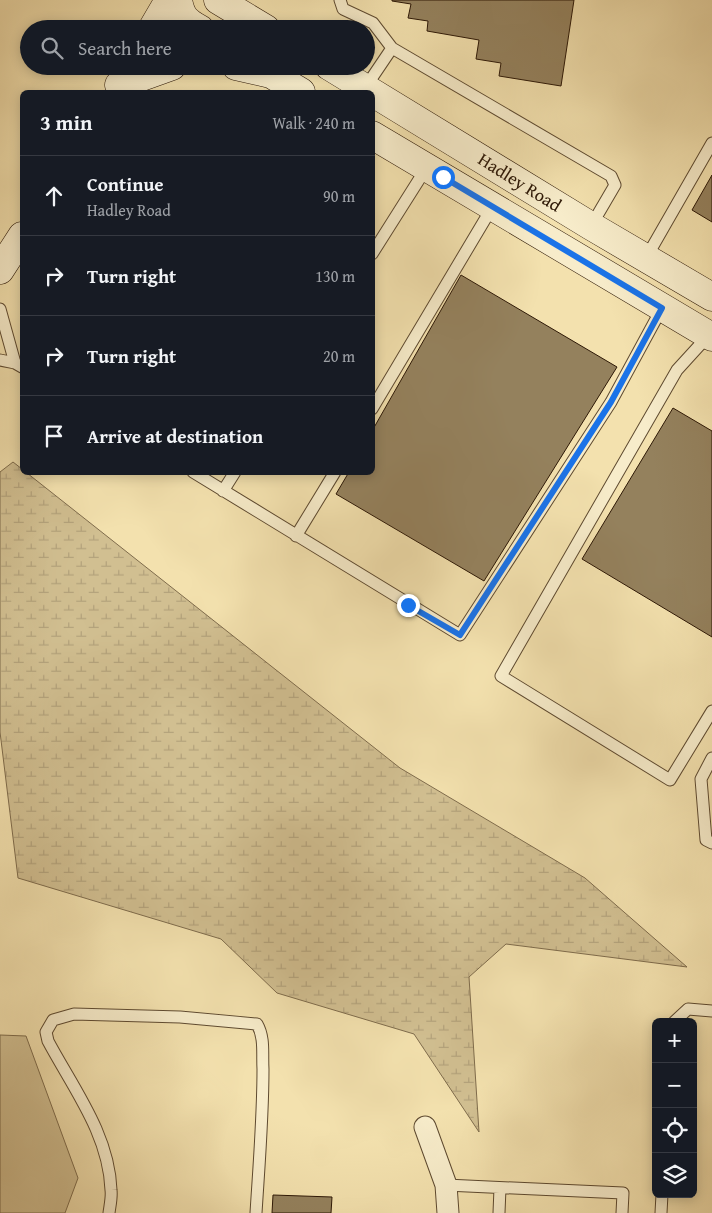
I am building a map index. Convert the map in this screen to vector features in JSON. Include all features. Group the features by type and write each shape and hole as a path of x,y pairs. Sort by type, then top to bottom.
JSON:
{"main road":[{"path":"157,20 169,0"},
{"path":"178,0 180,12 187,20"},
{"path":"218,0 251,20"},
{"path":"121,81 141,75"},
{"path":"274,75 298,90"},
{"name":"Hadley Road","path":"344,75 368,90"},
{"name":"Hadley Road","path":"375,94 591,226 712,297"},
{"name":"Hadley Road","path":"375,137 710,336"},
{"path":"0,270 20,239"}],"street":[{"path":"425,1127 446,1185 448,1213"}],"lane":[{"path":"340,0 343,9 367,20"},
{"path":"375,26 392,48 611,176 615,185 591,226"},
{"path":"375,73 392,48"},
{"path":"365,88 374,75"},
{"path":"646,258 712,144"},
{"path":"375,249 427,167"},
{"path":"375,404 493,206"},
{"path":"198,475 460,635 611,402 662,308"},
{"path":"0,309 19,365"},
{"path":"710,336 677,370 501,676 670,780 712,711"},
{"path":"0,360 19,365"},
{"path":"223,491 233,475"},
{"path":"296,536 333,475"},
{"path":"709,842 701,779 712,758"},
{"path":"679,1018 688,1010 712,1011"},
{"path":"108,1213 112,1192 108,1161 96,1127 48,1041 46,1032 53,1020 74,1014 180,1017 258,1024 262,1033 263,1083 262,1138 256,1213"},
{"path":"446,1185 623,1193 622,1213"},
{"path":"499,1213 500,1188"},
{"path":"662,1198 662,1213"}],"green space":[{"path":"13,462 20,467 20,475 30,475 400,768 585,878 687,967 506,944 469,977 479,1132 414,1034 277,993 221,939 18,878 0,732 0,472"},
{"path":"0,1035 26,1036 78,1178 65,1213 0,1213"}],"building":[{"path":"392,0 574,0 561,86 499,76 501,63 476,59 479,40 427,31 428,21 408,18 411,4"},
{"path":"712,175 712,222 692,210"},
{"path":"461,275 617,367 484,581 336,494 347,475 375,475 375,426"},
{"path":"673,408 712,431 712,637 582,559"},
{"path":"273,1195 332,1197 331,1213 272,1213"}],"route":[{"path":"408,605 460,635 611,402 662,308 443,177"}]}
